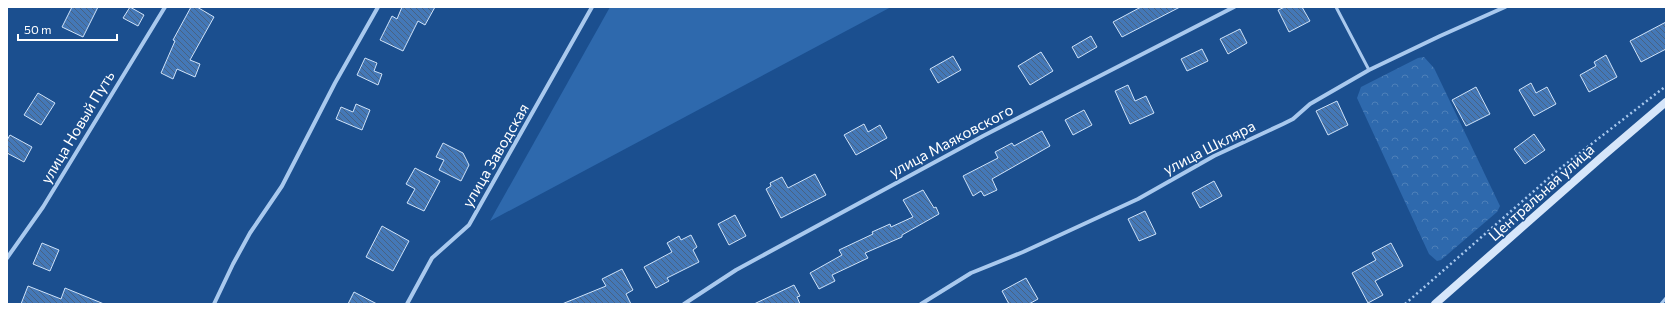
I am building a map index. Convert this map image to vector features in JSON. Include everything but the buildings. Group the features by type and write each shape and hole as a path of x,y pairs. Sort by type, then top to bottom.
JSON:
{"main road":[{"name":"Центральная улица","path":"1436,304 1604,154 1666,102"}],"street":[{"name":"улица Новый Путь","path":"7,258 43,207 165,7"},
{"path":"214,304 232,264 250,233 282,186 335,83 378,7"},
{"name":"улица Заводская","path":"407,304 432,258 469,225 592,7"},
{"name":"улица Маяковского","path":"684,304 736,270 983,136 1234,7"},
{"name":"улица Шкляра","path":"922,304 971,273 1023,252 1138,199 1214,156 1294,119 1310,104 1369,70 1505,7"}],"lane":[{"path":"1336,7 1369,70"},
{"path":"1661,304 1666,298"}],"path":[{"path":"1405,304 1558,170 1666,86"}],"green space":[{"path":"610,7 891,7 490,221"},
{"path":"1424,57 1434,68 1500,206 1497,212 1441,260 1437,261 1429,254 1357,98 1361,87 1418,58"}]}
